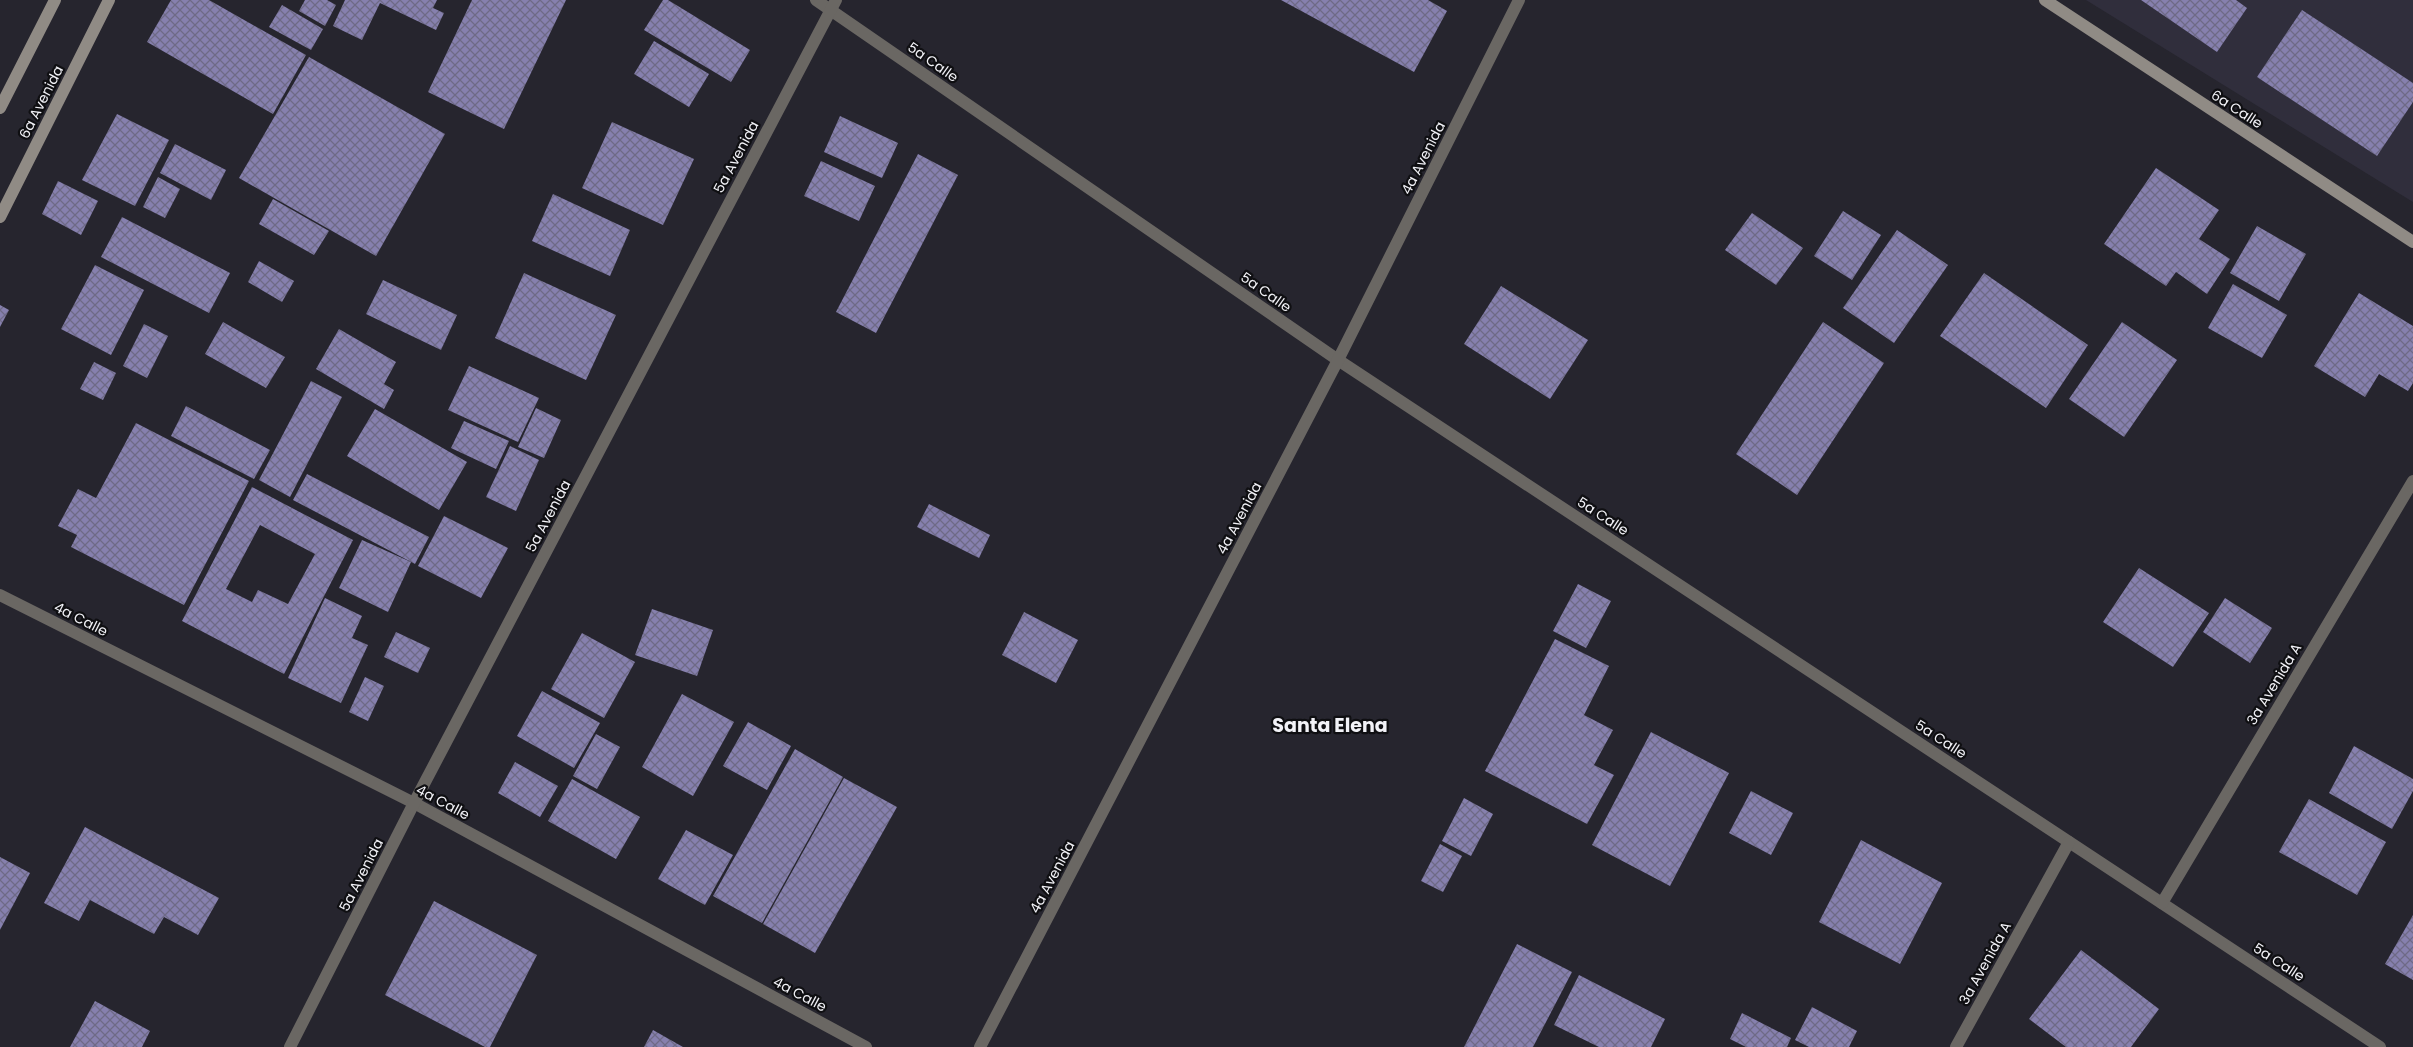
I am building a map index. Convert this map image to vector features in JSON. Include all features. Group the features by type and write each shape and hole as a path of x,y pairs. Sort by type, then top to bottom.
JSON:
{"main road":[{"path":"0,108 55,0"},
{"name":"6a Avenida","path":"0,217 109,0"},
{"name":"6a Calle","path":"2045,0 2413,242"}],"street":[{"name":"5a Calle","path":"816,0 833,5 1338,360 2380,1047"},
{"name":"4a Avenida","path":"980,1047 1338,360 1519,0"},
{"name":"5a Avenida","path":"290,1047 414,803 833,5"},
{"name":"3a Avenida A","path":"2162,903 2413,480"},
{"name":"4a Calle","path":"0,595 414,803 866,1047"},
{"name":"3a Avenida A","path":"1956,1047 2069,842"}],"shaded area":[{"path":"2086,0 2413,0 2413,202"}],"building":[{"path":"171,0 209,0 306,55 273,114 147,42"},
{"path":"305,0 327,0 336,5 325,26 299,11"},
{"path":"345,0 437,0 433,8 444,13 436,30 380,3 362,40 333,26"},
{"path":"472,0 566,0 504,129 428,92"},
{"path":"663,0 668,0 750,50 731,82 644,30"},
{"path":"1281,0 1428,0 1447,11 1414,72"},
{"path":"2141,0 2236,0 2247,8 2217,52"},
{"path":"282,5 323,29 311,50 269,27"},
{"path":"2302,10 2413,83 2413,102 2377,156 2257,77"},
{"path":"654,41 709,74 689,107 634,74"},
{"path":"309,57 445,134 376,256 239,178"},
{"path":"117,114 169,140 135,206 82,180"},
{"path":"840,116 898,143 882,178 824,152"},
{"path":"612,122 694,159 663,225 582,188"},
{"path":"175,144 226,170 211,200 160,173"},
{"path":"918,154 958,175 876,333 836,312"},
{"path":"821,161 875,186 859,221 804,196"},
{"path":"2156,168 2219,210 2199,239 2230,259 2207,294 2176,272 2166,286 2104,244"},
{"path":"158,177 180,189 165,218 143,207"},
{"path":"58,181 98,201 81,235 42,214"},
{"path":"553,194 630,230 610,276 532,241"},
{"path":"273,199 329,231 314,255 259,224"},
{"path":"1843,211 1881,235 1852,280 1814,256"},
{"path":"1752,213 1803,248 1776,285 1725,250"},
{"path":"122,217 230,273 209,313 101,257"},
{"path":"2257,226 2306,254 2279,301 2230,273"},
{"path":"1897,230 1948,265 1894,343 1843,308"},
{"path":"259,261 294,281 282,302 248,282"},
{"path":"95,265 144,290 111,355 61,329"},
{"path":"524,273 616,315 586,380 495,338"},
{"path":"1984,273 2088,345 2046,408 1940,336"},
{"path":"383,280 457,315 441,350 366,314"},
{"path":"2233,284 2287,315 2262,358 2208,328"},
{"path":"1501,286 1588,340 1550,399 1464,344"},
{"path":"2359,293 2413,326 2413,383 2408,391 2379,374 2365,397 2314,366"},
{"path":"0,305 9,310 0,327"},
{"path":"223,322 285,357 266,388 205,354"},
{"path":"1823,322 1884,363 1797,495 1736,454"},
{"path":"2122,322 2177,360 2124,437 2069,399"},
{"path":"144,324 168,336 147,378 123,366"},
{"path":"339,329 396,362 384,384 394,390 384,409 316,369"},
{"path":"94,362 116,373 103,400 80,389"},
{"path":"469,366 539,398 518,442 448,410"},
{"path":"311,381 342,397 290,497 259,480"},
{"path":"186,406 270,450 254,479 171,436"},
{"path":"536,408 561,420 544,458 518,447"},
{"path":"375,409 467,462 439,510 347,456"},
{"path":"464,421 509,441 496,469 451,448"},
{"path":"136,423 249,481 184,605 71,547 77,535 58,526 78,489 96,498"},
{"path":"510,446 539,460 516,511 486,497"},
{"path":"307,474 429,537 415,564 293,500"},
{"path":"252,487 353,540 284,674 182,621","holes":["260,525 315,554 288,604 258,590 252,602 226,589"]},
{"path":"929,504 990,535 979,558 917,527"},
{"path":"444,516 508,548 481,598 418,566"},
{"path":"362,540 411,562 388,612 339,588"},
{"path":"2139,568 2209,613 2173,667 2103,622"},
{"path":"1578,584 1611,601 1586,648 1553,631"},
{"path":"325,598 362,616 352,638 368,645 341,703 288,678"},
{"path":"2225,598 2272,628 2250,663 2203,632"},
{"path":"652,609 713,630 697,676 635,655"},
{"path":"1024,612 1078,640 1056,683 1002,655"},
{"path":"396,632 430,648 418,673 384,657"},
{"path":"582,633 635,662 604,718 551,689"},
{"path":"1555,639 1609,666 1584,715 1613,730 1594,765 1614,775 1587,824 1485,771"},
{"path":"365,677 384,686 368,721 349,712"},
{"path":"542,691 600,723 574,768 517,736"},
{"path":"682,694 734,722 693,796 642,767"},
{"path":"748,722 791,746 767,790 723,766"},
{"path":"1651,732 1729,773 1670,886 1592,845"},
{"path":"596,734 620,747 597,789 573,776"},
{"path":"2354,746 2413,779 2413,791 2392,829 2329,793"},
{"path":"795,749 843,777 762,923 713,896"},
{"path":"515,762 558,786 540,817 498,793"},
{"path":"844,778 897,807 815,953 763,924"},
{"path":"572,779 640,817 616,859 548,821"},
{"path":"1751,791 1793,813 1771,855 1729,833"},
{"path":"1464,798 1493,814 1471,856 1442,841"},
{"path":"2309,799 2386,842 2357,895 2279,852"},
{"path":"85,827 219,898 198,935 164,917 154,934 90,900 79,921 44,903"},
{"path":"686,830 733,855 705,905 658,879"},
{"path":"1861,840 1942,883 1900,964 1819,922"},
{"path":"1440,844 1462,856 1443,892 1421,881"},
{"path":"0,857 30,873 0,930"},
{"path":"434,901 537,955 490,1047 485,1047 385,995"},
{"path":"2413,915 2413,980 2385,964"},
{"path":"1517,944 1572,972 1533,1047 1464,1047"},
{"path":"2081,950 2159,1009 2131,1047 2066,1047 2029,1019"},
{"path":"1579,975 1665,1019 1651,1047 1599,1047 1554,1025"},
{"path":"95,1001 150,1031 142,1047 70,1047"},
{"path":"1812,1007 1857,1031 1849,1047 1809,1047 1795,1040"},
{"path":"1742,1013 1791,1038 1787,1047 1746,1047 1730,1039"},
{"path":"653,1030 683,1047 644,1047"}],"district":[{"name":"Santa Elena","path":"1330,725"}]}
